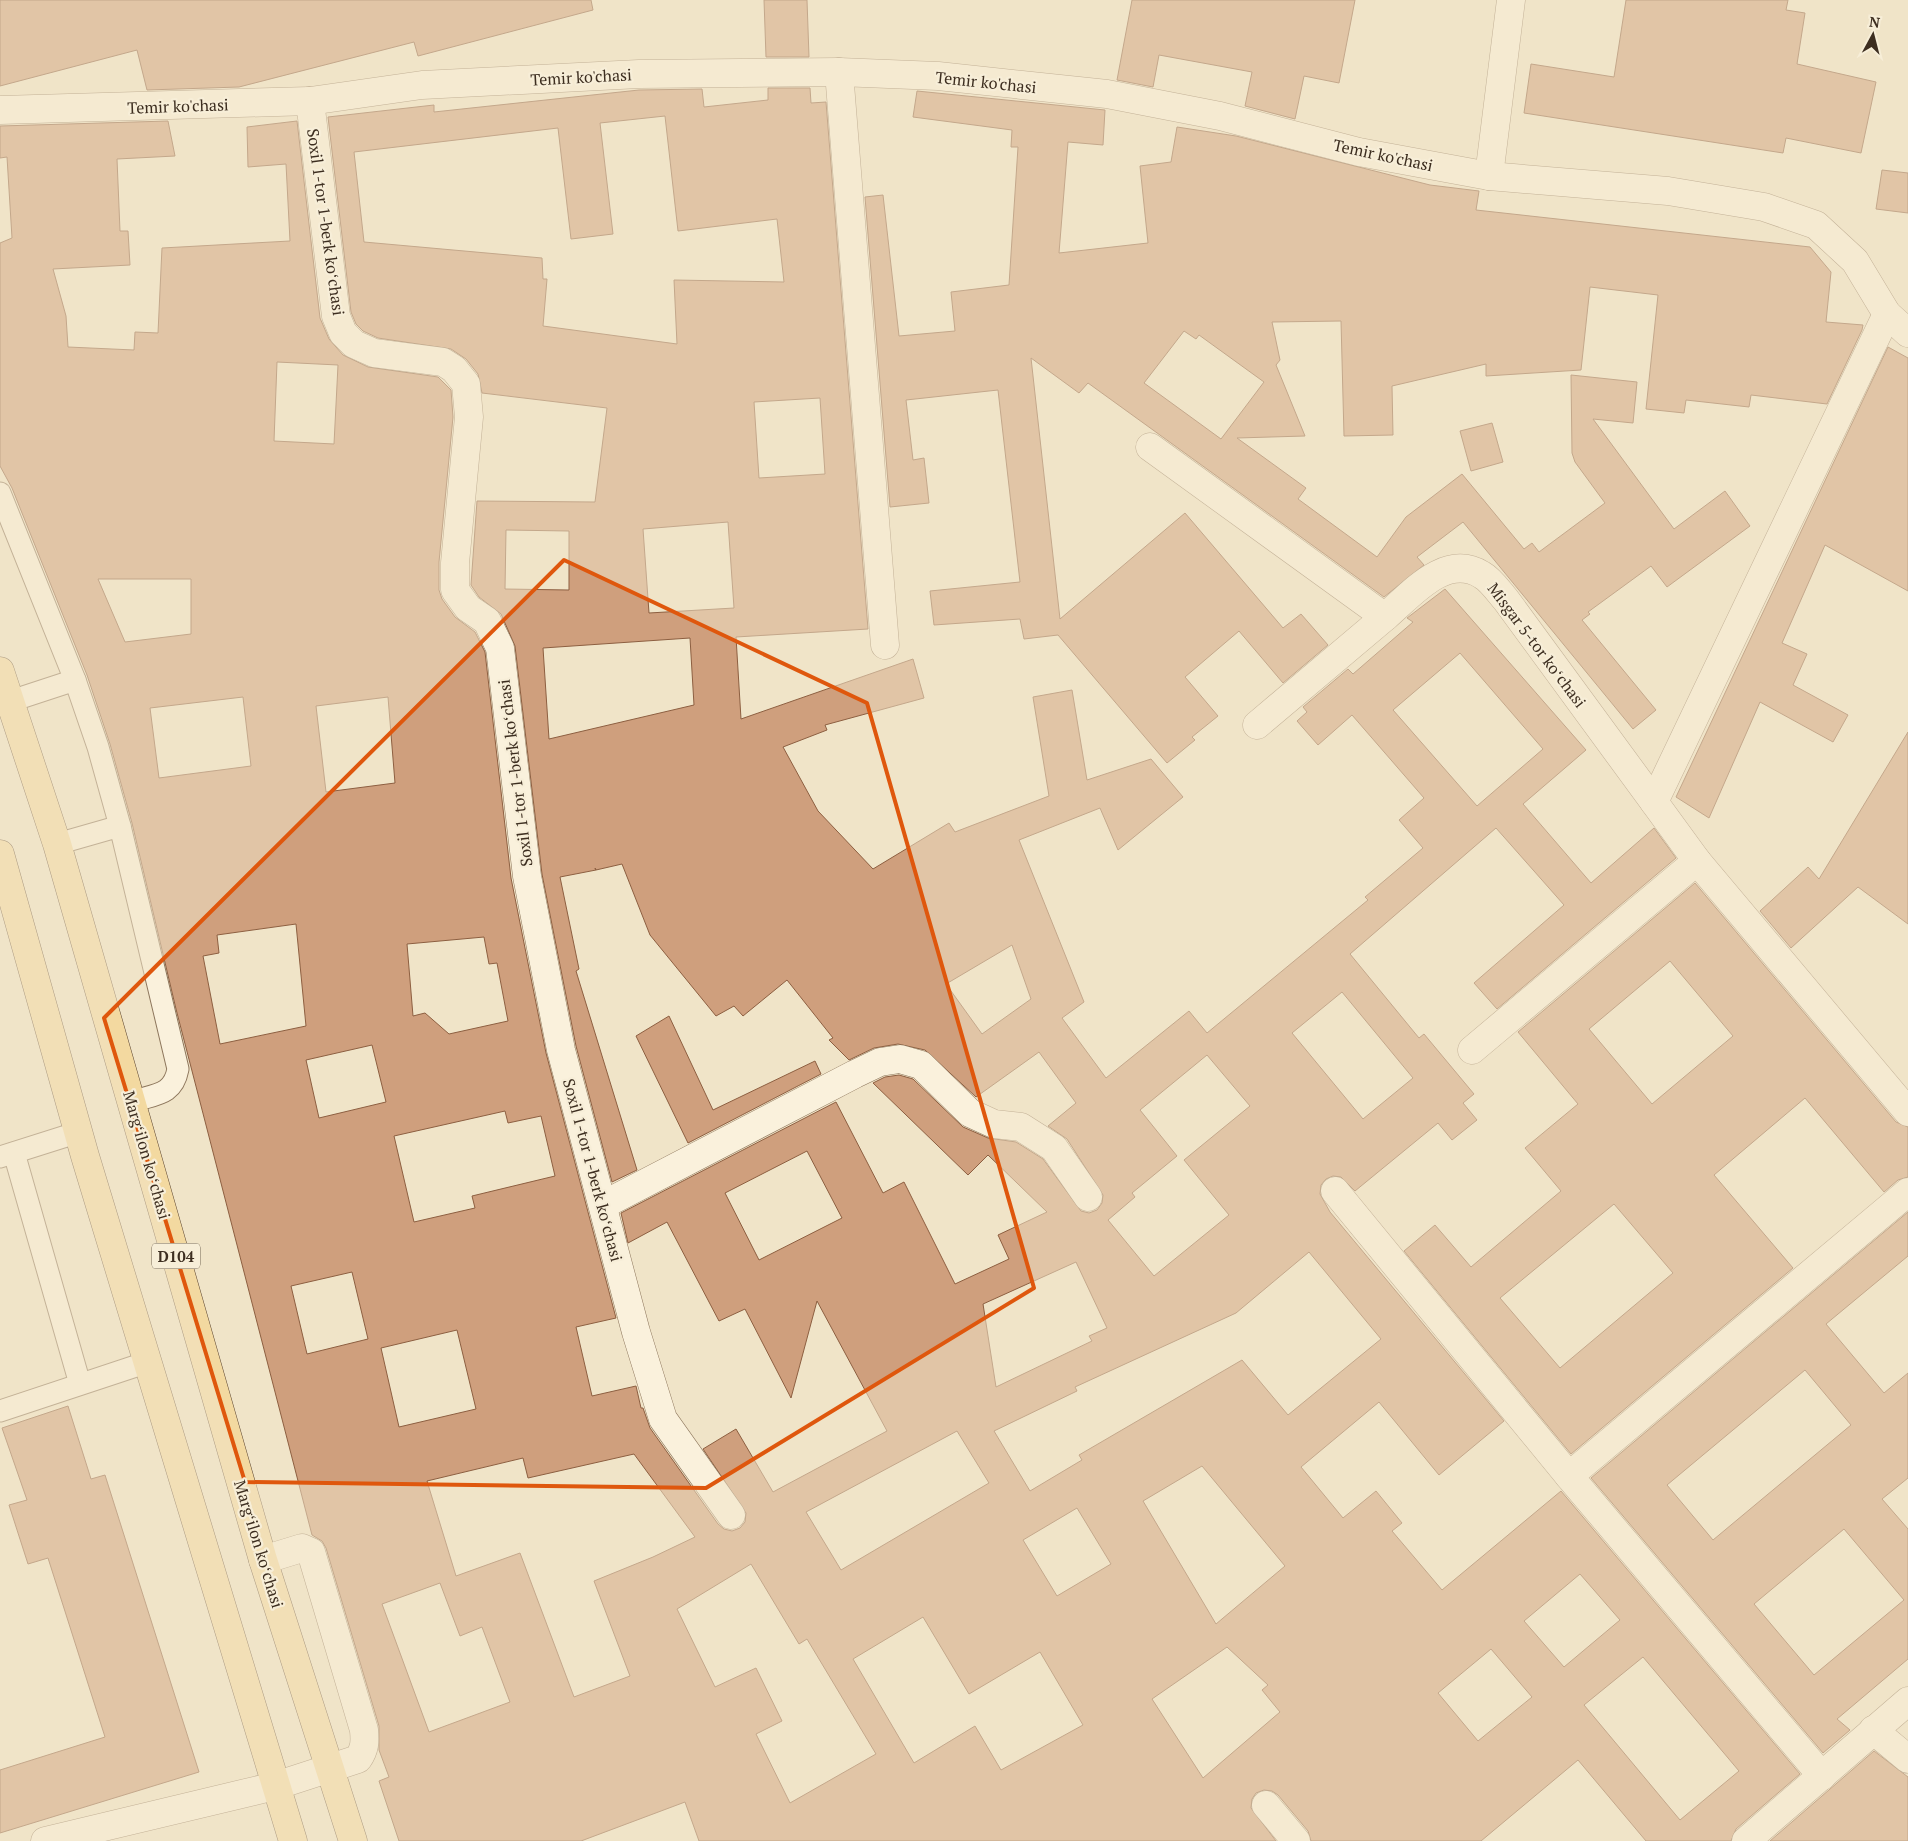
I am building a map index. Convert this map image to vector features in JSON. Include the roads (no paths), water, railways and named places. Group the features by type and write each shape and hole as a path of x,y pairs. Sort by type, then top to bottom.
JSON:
{"main road":[{"name":"Margʻilon koʻchasi","path":"0,671 57,844 262,1560 353,1841"},
{"path":"0,854 79,1132 293,1841"}],"street":[{"path":"1489,176 1511,0"},
{"path":"839,72 885,645"},
{"name":"Temir ko'chasi","path":"0,110 310,101 422,85 639,74 839,72 938,76 1107,94 1220,116 1360,152 1489,176 1668,191 1764,207 1816,225 1855,261 1887,314 1908,333"},
{"name":"Soxil 1-tor 1-berk koʻchasi","path":"310,101 336,316 343,333 354,344 374,353 443,362 454,369 466,384 469,417 455,563 455,590 468,608 487,621 500,648 527,876 561,1050 636,1332 663,1418 731,1515"},
{"path":"1654,802 1887,314"},
{"path":"1150,447 1384,618"},
{"name":"Misgar 5-tor koʻchasi","path":"1257,726 1432,576 1449,568 1469,568 1484,576 1512,608 1697,861 1908,1112"},
{"path":"1472,1050 1697,861"},
{"path":"603,1205 855,1074 880,1062 900,1059 921,1065 970,1113 994,1124 1021,1127 1054,1148 1088,1197"},
{"path":"1335,1191 1569,1476 1822,1776"},
{"path":"1569,1476 1908,1192"},
{"path":"45,1841 275,1786 358,1759 363,1753 366,1743 364,1730 311,1552 302,1548 262,1560"},
{"path":"1746,1841 1908,1701"},
{"path":"1873,1730 1908,1759"},
{"path":"1266,1805 1296,1841"}],"lane":[{"path":"0,494 75,680 98,747 120,826 178,1069 176,1080 169,1090 131,1102"},
{"path":"11,701 75,680"},
{"path":"57,844 120,826"},
{"path":"79,1132 7,1155 80,1384"},
{"path":"0,1411 148,1362"}]}
